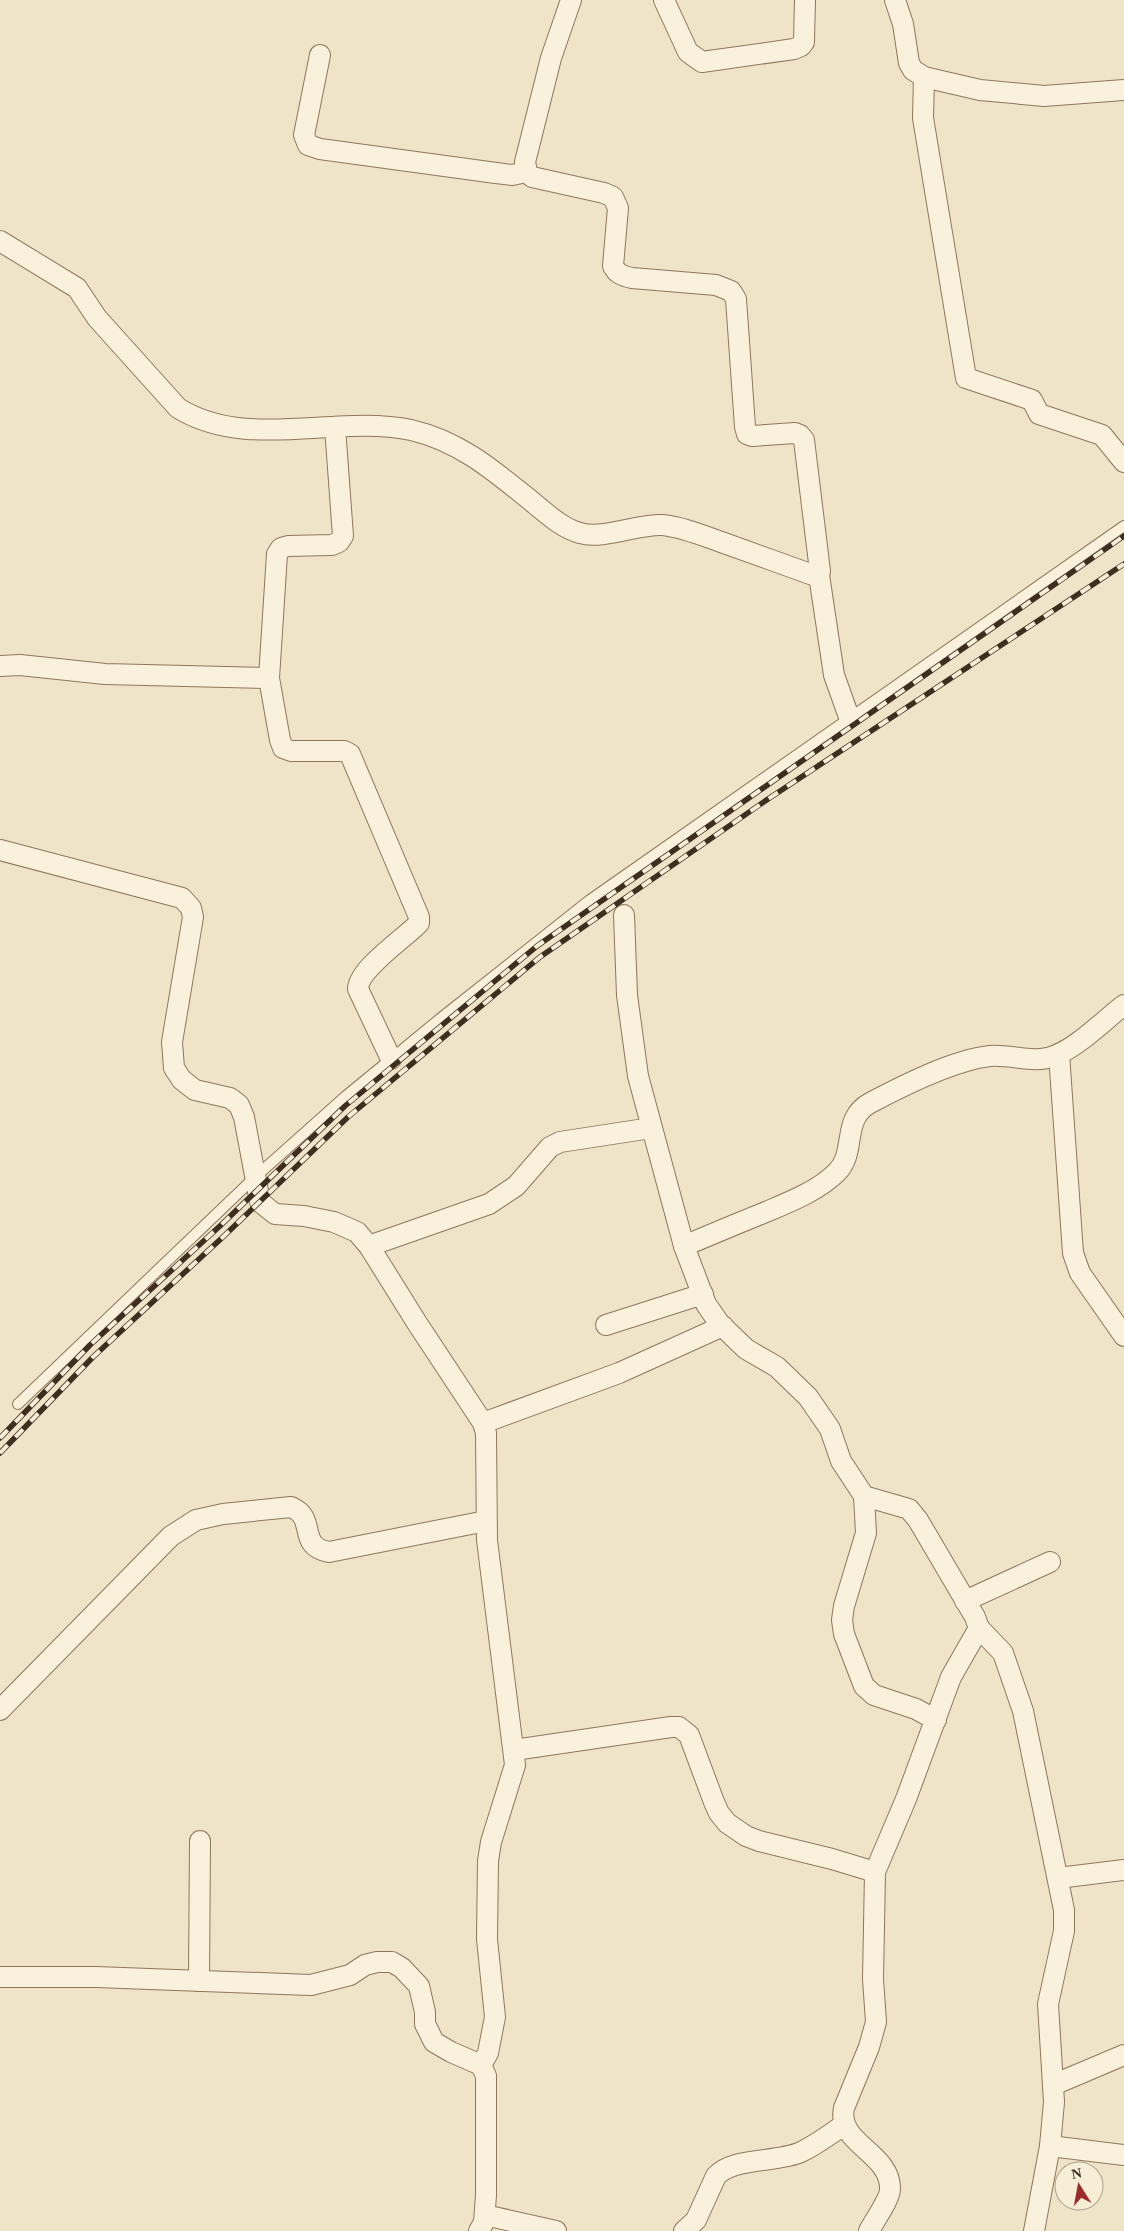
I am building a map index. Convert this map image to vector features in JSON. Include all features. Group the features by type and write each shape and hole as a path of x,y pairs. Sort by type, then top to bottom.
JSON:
{"street":[{"path":"571,0 551,58 526,162 527,172 532,177 604,193 613,197 618,208 613,266 621,275 632,278 716,285 732,291 736,299 747,434 752,436 795,433 804,440 819,575 834,675 849,718"},
{"path":"664,0 688,52 702,62 794,49 801,46 804,42 805,0"},
{"path":"895,0 903,24 909,63 913,70 924,78 980,90 1044,96 1124,90"},
{"path":"320,55 304,135 308,145 320,149 496,174 512,175 527,172"},
{"path":"924,78 923,118 966,378 1032,400 1039,414 1102,435 1124,462"},
{"path":"0,241 78,288 96,318 178,408 191,416 213,424 262,429 374,426 397,428 437,437 466,450 554,518 582,534 598,534 646,525 664,525 698,534 813,575 819,575"},
{"path":"335,427 343,536 339,542 332,545 288,546 281,548 277,554 269,678 283,748 291,751 344,751 350,754 419,917 419,923 366,971 358,983 358,989 391,1059"},
{"path":"0,666 20,665 105,674 269,678"},
{"path":"0,850 182,898 191,908 194,917 172,1042 174,1068 182,1080 195,1090 230,1098 239,1105 244,1117 260,1202 274,1214 304,1216 334,1222 357,1232 370,1246 417,1323 483,1422 486,1433 487,1540 515,1764 491,1842 488,1861 487,1940 495,2017 488,2053 480,2065"},
{"path":"624,915 628,1004 638,1076 684,1246 706,1304 723,1326 746,1349 777,1366 808,1397 830,1429 842,1461 864,1496 866,1533 844,1606 842,1620 844,1634 864,1686 874,1696 916,1708 936,1720"},
{"path":"684,1246 798,1198 828,1180 845,1162 854,1119 858,1111 869,1104 930,1074 980,1058 992,1056 1035,1059 1059,1054 1124,1005"},
{"path":"1059,1054 1073,1253 1080,1272 1124,1336"},
{"path":"370,1246 489,1204 516,1186 550,1147 560,1142 651,1128"},
{"path":"606,1326 703,1294"},
{"path":"483,1422 619,1373 723,1326"},
{"path":"864,1496 908,1509 918,1520 976,1617 979,1628 1003,1652 1023,1711 1064,1910 1064,1931 1048,2004 1054,2102 1050,2146 1034,2231"},
{"path":"0,1710 170,1536 196,1520 223,1514 291,1507 300,1510 312,1544 319,1550 329,1552 486,1521"},
{"path":"966,1601 1050,1562"},
{"path":"869,2231 891,2191 889,2180 885,2168 844,2125 842,2117 876,2022 873,1979 875,1872 906,1799 951,1677 979,1628"},
{"path":"514,1750 679,1727 689,1735 714,1802 719,1813 727,1823 746,1836 759,1841 875,1872"},
{"path":"199,1981 200,1841"},
{"path":"1058,1878 1124,1870"},
{"path":"0,1978 96,1977 311,1985 350,1975 365,1965 377,1962 392,1962 402,1968 419,1986 425,2012 425,2024 434,2042 480,2065 486,2076 482,2223 556,2231"},
{"path":"1053,2086 1124,2055"},
{"path":"684,2231 696,2220 716,2176 721,2171 733,2166 800,2152 844,2125"},
{"path":"1050,2146 1124,2154"}],"lane":[{"path":"18,1404 254,1178 346,1096 590,900 1124,526"}],"railway":[{"path":"0,1438 90,1345 221,1225 345,1106 537,946 1124,536"},
{"path":"0,1453 93,1357 224,1236 348,1117 540,957 768,799 1124,564"}]}
